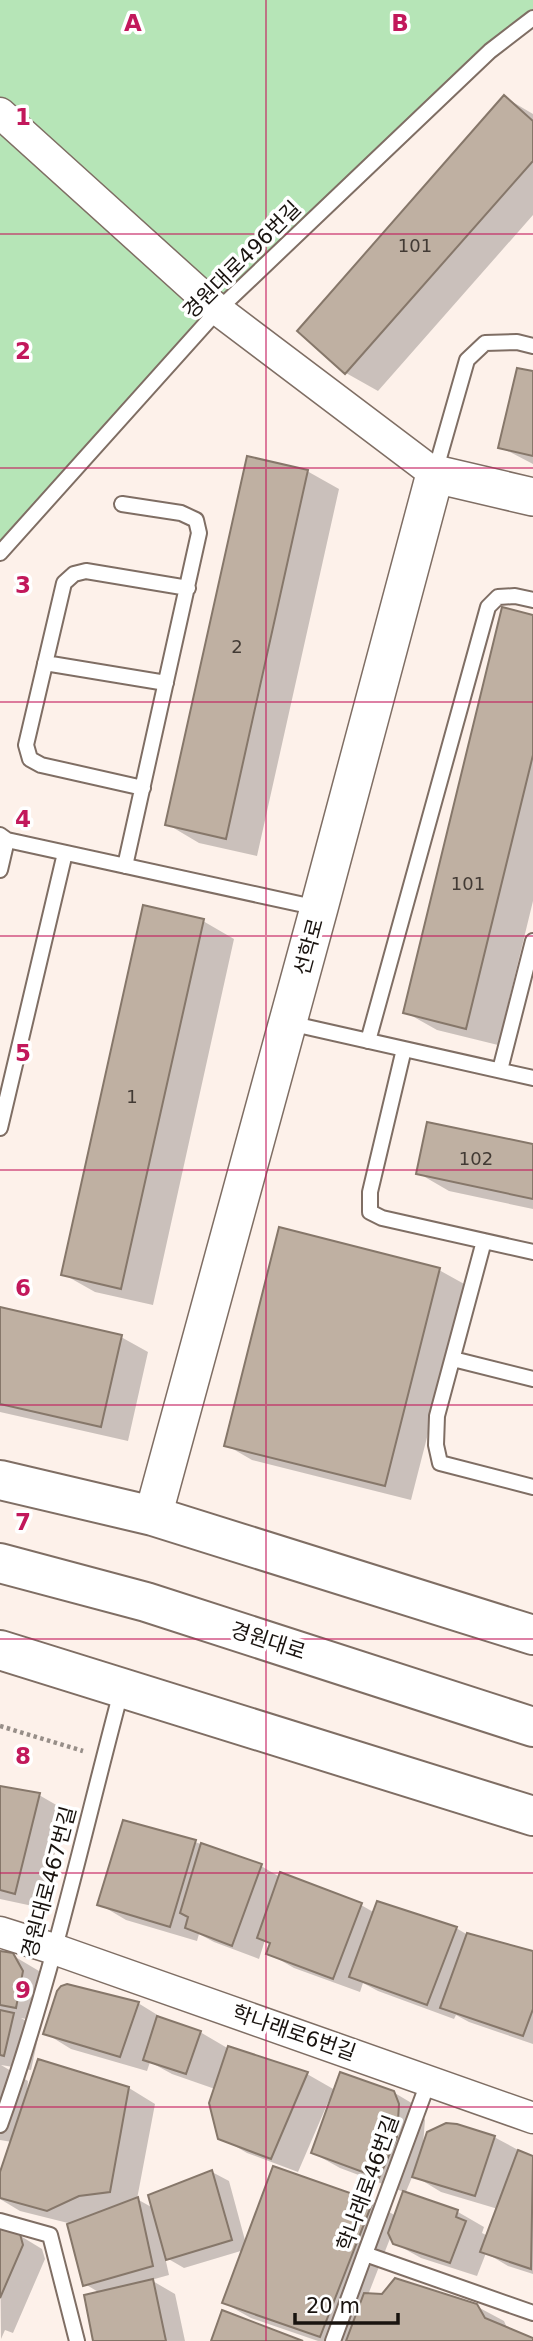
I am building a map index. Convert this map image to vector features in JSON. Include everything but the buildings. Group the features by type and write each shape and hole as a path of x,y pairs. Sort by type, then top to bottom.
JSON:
{"main road":[{"path":"0,1480 153,1516 533,1635"},
{"name":"경원대로","path":"0,1563 146,1602 533,1727"},
{"path":"0,1650 533,1816"}],"street":[{"path":"0,113 218,310 435,474 533,497"},
{"name":"선학로","path":"153,1516 435,474"},
{"name":"학나래로6번길","path":"0,1932 533,2118"}],"lane":[{"name":"경원대로496번길","path":"0,553 218,310 490,51 533,18"},
{"path":"435,474 467,360 485,342 517,342 533,346"},
{"path":"122,504 181,513 196,520 199,533 125,866"},
{"path":"143,788 41,765 30,759 26,745 64,583 74,574 86,571 188,588"},
{"path":"368,1041 488,607 498,597 533,600"},
{"path":"45,663 166,683"},
{"path":"0,870 4,838 319,908"},
{"path":"0,1128 65,853"},
{"path":"500,1070 533,941"},
{"path":"288,1023 533,1078"},
{"path":"404,1049 370,1192 370,1212 382,1218 533,1252"},
{"path":"484,1241 437,1416 436,1445 440,1463 533,1487"},
{"path":"453,1359 533,1379"},
{"name":"경원대로467번길","path":"0,2125 18,2074 54,1949 122,1687"},
{"name":"학나래로46번길","path":"333,2341 429,2080"},
{"path":"0,2221 50,2235 77,2341"},
{"path":"365,2254 533,2313"}],"path":[{"path":"0,1726 104,1757"}],"green space":[{"path":"0,0 533,0 533,18 218,310 0,552"}]}
